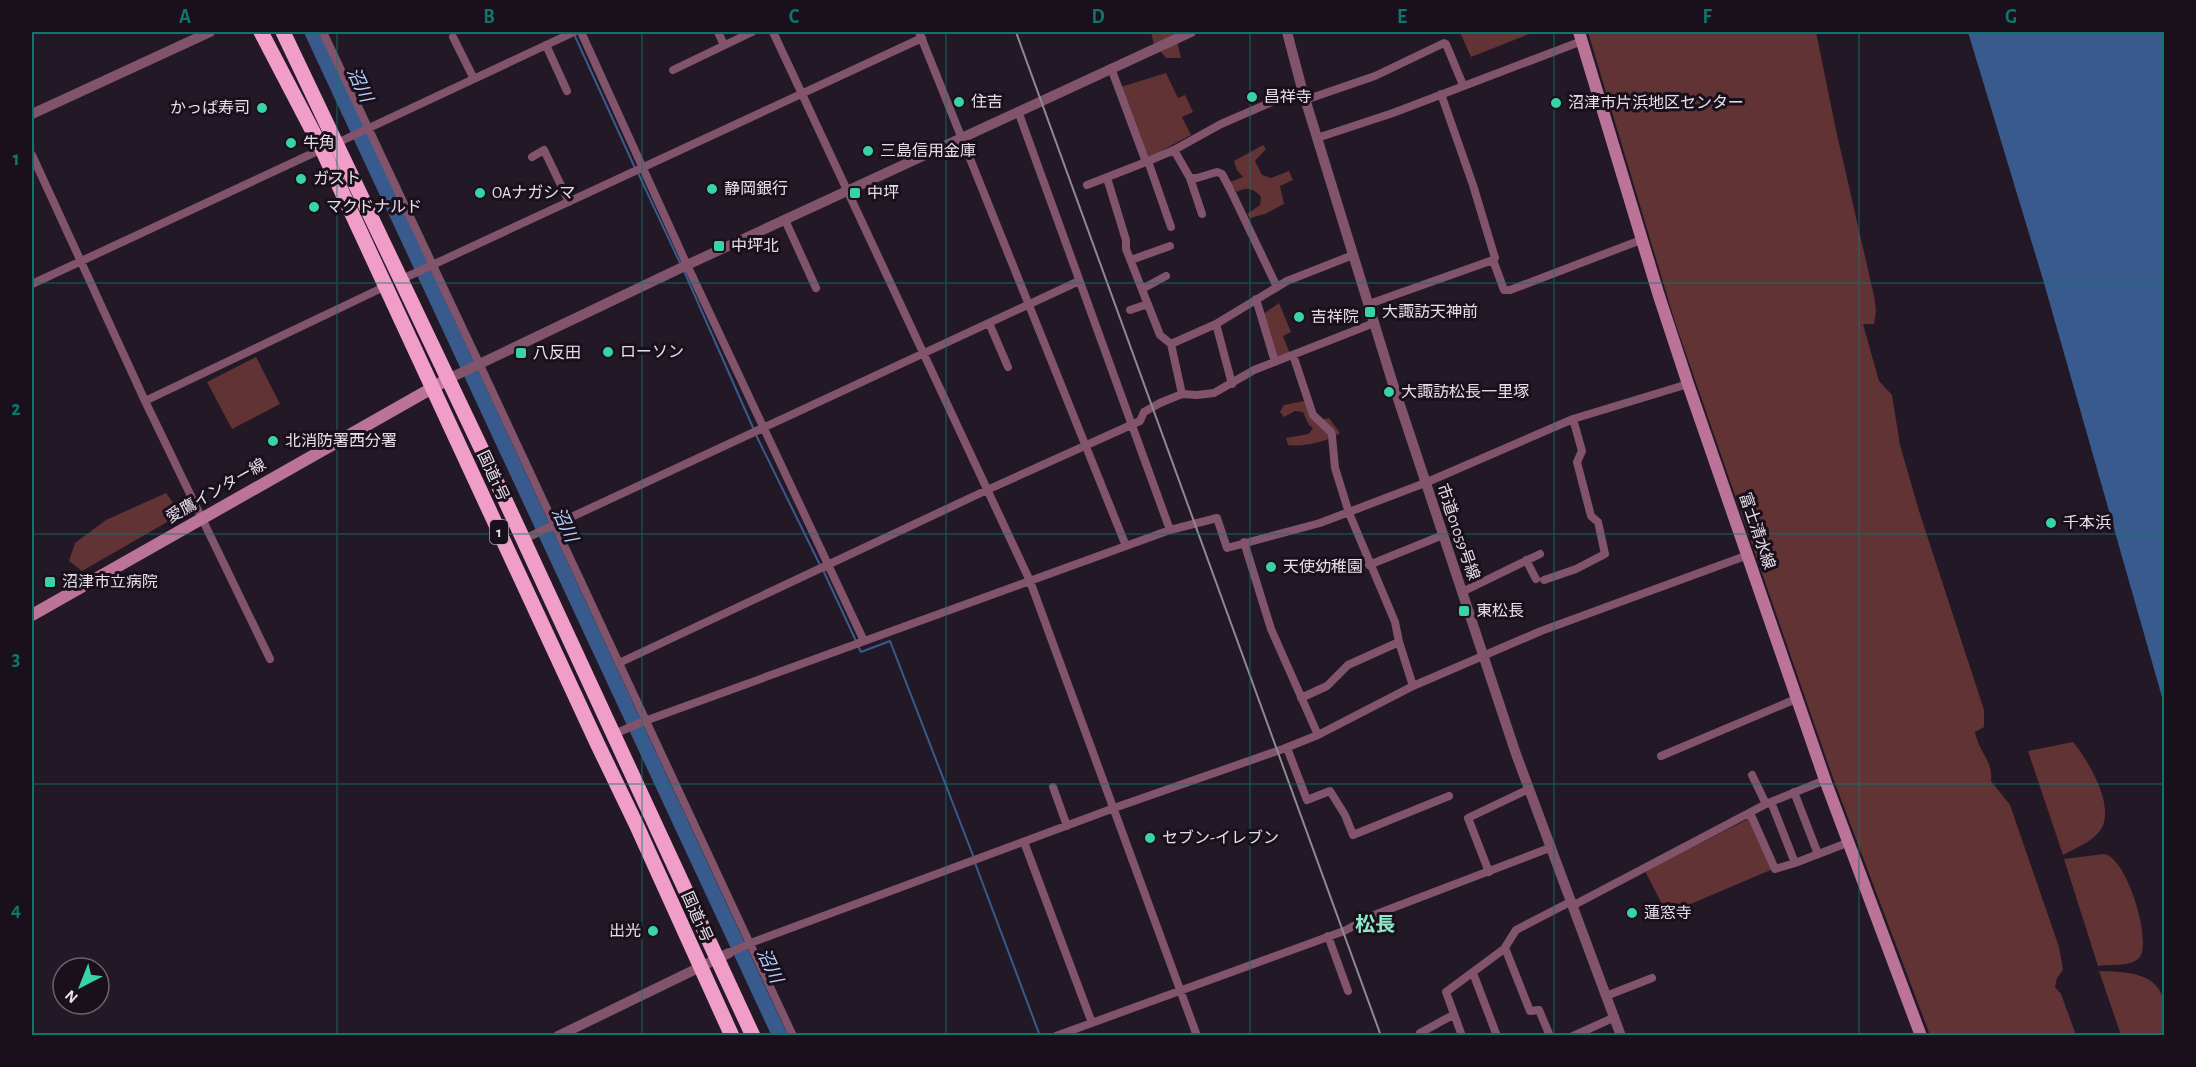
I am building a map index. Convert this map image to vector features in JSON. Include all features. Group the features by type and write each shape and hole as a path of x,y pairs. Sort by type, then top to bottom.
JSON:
{"highway":[{"name":"国道1号","path":"261,32 322,149 453,376 723,956 753,1035"},
{"name":"国道1号","path":"283,32 343,140 399,281 432,388 732,1035"}],"main road":[{"name":"富士清水線","path":"1580,36 1641,240 1688,384 1847,843 1921,1035"},
{"name":"愛鷹インター線","path":"32,615 453,376"}],"street":[{"path":"32,114 210,32"},
{"path":"322,32 793,1035"},
{"path":"343,140 574,32"},
{"path":"581,32 642,167 681,268 764,428 864,642"},
{"path":"718,32 724,45"},
{"path":"673,70 752,32"},
{"path":"772,32 1030,581 1197,1035"},
{"path":"453,376 962,138 1174,35 1191,32"},
{"name":"市道01059号線","path":"1287,32 1305,100 1425,483 1529,789 1621,1035"},
{"path":"145,401 801,94 920,35 1126,546"},
{"path":"1317,138 1393,113 1580,36"},
{"path":"453,37 474,79"},
{"path":"1305,100 1375,76 1444,43 1463,85"},
{"path":"546,45 567,91"},
{"path":"1110,68 1171,227"},
{"path":"1087,186 1174,150 1221,124 1302,89"},
{"path":"1441,94 1473,185 1495,258 1493,260 1504,290 1510,290 1641,240"},
{"path":"1017,111 1170,530"},
{"path":"32,284 322,149"},
{"path":"532,157 544,150 569,202"},
{"path":"1174,150 1190,178 1202,214"},
{"path":"32,155 145,401 270,659"},
{"path":"1190,178 1217,172 1222,174 1277,287"},
{"path":"1107,178 1131,261 1160,335 1171,344 1182,394"},
{"path":"785,220 816,288"},
{"path":"1131,261 1170,246"},
{"path":"1171,344 1216,324 1277,287 1353,255"},
{"path":"1369,304 1442,276 1493,260"},
{"path":"1142,288 1166,276"},
{"path":"529,536 924,355 1079,281"},
{"path":"1256,299 1275,362"},
{"path":"1130,310 1148,304"},
{"path":"988,323 1008,367"},
{"path":"619,663 987,490 1140,422 1144,412 1153,406 1182,394 1214,393 1254,370 1374,323"},
{"path":"1216,324 1232,384"},
{"path":"1293,355 1313,415 1331,432 1334,462 1349,513 1395,622 1413,686"},
{"path":"619,733 644,721 1170,530 1217,518 1227,548 1309,527 1425,483 1573,419 1688,384"},
{"path":"1526,560 1540,580 1576,569 1605,554 1598,522 1591,516 1577,462 1582,451 1573,419"},
{"path":"1369,565 1443,535"},
{"path":"1244,542 1271,629 1318,735"},
{"path":"1462,591 1540,554"},
{"path":"558,1035 749,944 1114,808 1287,748 1318,735 1413,686 1484,656 1591,612 1748,555"},
{"path":"1301,698 1327,686 1347,665 1399,642"},
{"path":"1661,756 1796,699"},
{"path":"1287,748 1307,800 1330,791 1345,815 1353,835 1449,796"},
{"path":"1752,775 1768,803 1795,863"},
{"path":"1462,1035 1446,992 1505,948 1516,930 1768,803 1825,780"},
{"path":"1053,788 1067,826"},
{"path":"1489,872 1468,819 1529,789"},
{"path":"1794,792 1818,854"},
{"path":"1750,813 1775,869 1847,843"},
{"path":"1024,842 1092,1023"},
{"path":"1056,1035 1344,931 1374,915 1551,847"},
{"path":"1328,936 1348,991"},
{"path":"1505,948 1530,1011 1539,1010 1550,1035"},
{"path":"1473,973 1497,1035"},
{"path":"1606,996 1652,978"},
{"path":"1420,1033 1453,1015"},
{"path":"1573,1035 1615,1017"}],"shaded area":[{"path":"1151,32 1186,32 1176,37 1181,58 1166,58 1154,44"},
{"path":"1460,32 1534,32 1471,57"},
{"path":"1588,32 1816,32 1874,296 1876,311 1874,324 1863,324 1879,381 1892,395 1900,445 1919,511 1984,710 1984,727 1975,732 1979,746 1990,767 1991,781 2010,805 2059,947 2063,970 2057,978 2055,987 2061,994 2076,1035 1930,1035 1833,778 1675,322"},
{"path":"1166,73 1178,98 1185,95 1193,112 1182,117 1191,135 1150,157 1147,156 1121,87"},
{"path":"1263,145 1266,149 1255,161 1262,175 1271,178 1289,171 1293,180 1280,186 1284,204 1265,214 1250,218 1247,214 1260,205 1261,197 1250,189 1237,192 1230,182 1243,177 1234,161"},
{"path":"1279,303 1291,332 1283,336 1290,354 1277,360 1263,314"},
{"path":"256,357 280,404 232,429 207,382"},
{"path":"1304,401 1320,420 1329,418 1340,433 1315,443 1288,445 1286,438 1309,434 1313,428 1309,425 1303,412 1295,411 1284,417 1280,412 1284,405"},
{"path":"166,493 181,514 82,571 69,561 75,543 106,520"},
{"path":"2073,742 2093,772 2103,798 2105,811 2104,822 2099,832 2087,842 2063,855 2028,751"},
{"path":"1750,818 1773,869 1667,914 1645,871"},
{"path":"2104,854 2113,859 2121,869 2129,884 2140,919 2143,936 2142,949 2139,958 2131,963 2098,966 2064,859"},
{"path":"2099,971 2139,975 2155,985 2161,992 2164,1003 2164,1035 2121,1035"}],"water":[{"path":"1968,32 2164,32 2164,704 2044,283"}],"waterway":[{"name":"沼川","path":"312,32 780,1036"},
{"path":"574,34 635,168"},
{"path":"638,173 680,263"},
{"path":"684,271 754,430"},
{"path":"756,435 820,565"},
{"path":"823,570 856,641"},
{"path":"858,646 861,652 890,641 974,858"},
{"path":"975,863 1040,1036"}],"railway":[{"path":"1016,32 1381,1036"}],"place":[{"name":"昌祥寺","path":"1252,97"},
{"name":"住吉","path":"959,102"},
{"name":"沼津市片浜地区センター","path":"1556,103"},
{"name":"かっぱ寿司","path":"262,108"},
{"name":"牛角","path":"291,143"},
{"name":"三島信用金庫","path":"868,151"},
{"name":"ガスト","path":"301,179"},
{"name":"静岡銀行","path":"712,189"},
{"name":"OAナガシマ","path":"480,193"},
{"name":"中坪","path":"855,193"},
{"name":"マクドナルド","path":"314,207"},
{"name":"中坪北","path":"719,246"},
{"name":"大諏訪天神前","path":"1370,312"},
{"name":"吉祥院","path":"1299,317"},
{"name":"ローソン","path":"608,352"},
{"name":"八反田","path":"521,353"},
{"name":"大諏訪松長一里塚","path":"1389,392"},
{"name":"北消防署西分署","path":"273,441"},
{"name":"千本浜","path":"2051,523"},
{"name":"天使幼稚園","path":"1271,567"},
{"name":"沼津市立病院","path":"50,582"},
{"name":"東松長","path":"1464,611"},
{"name":"セブン-イレブン","path":"1150,838"},
{"name":"蓮窓寺","path":"1632,913"},
{"name":"出光","path":"653,931"}],"district":[{"name":"松長","path":"1375,925"}]}
